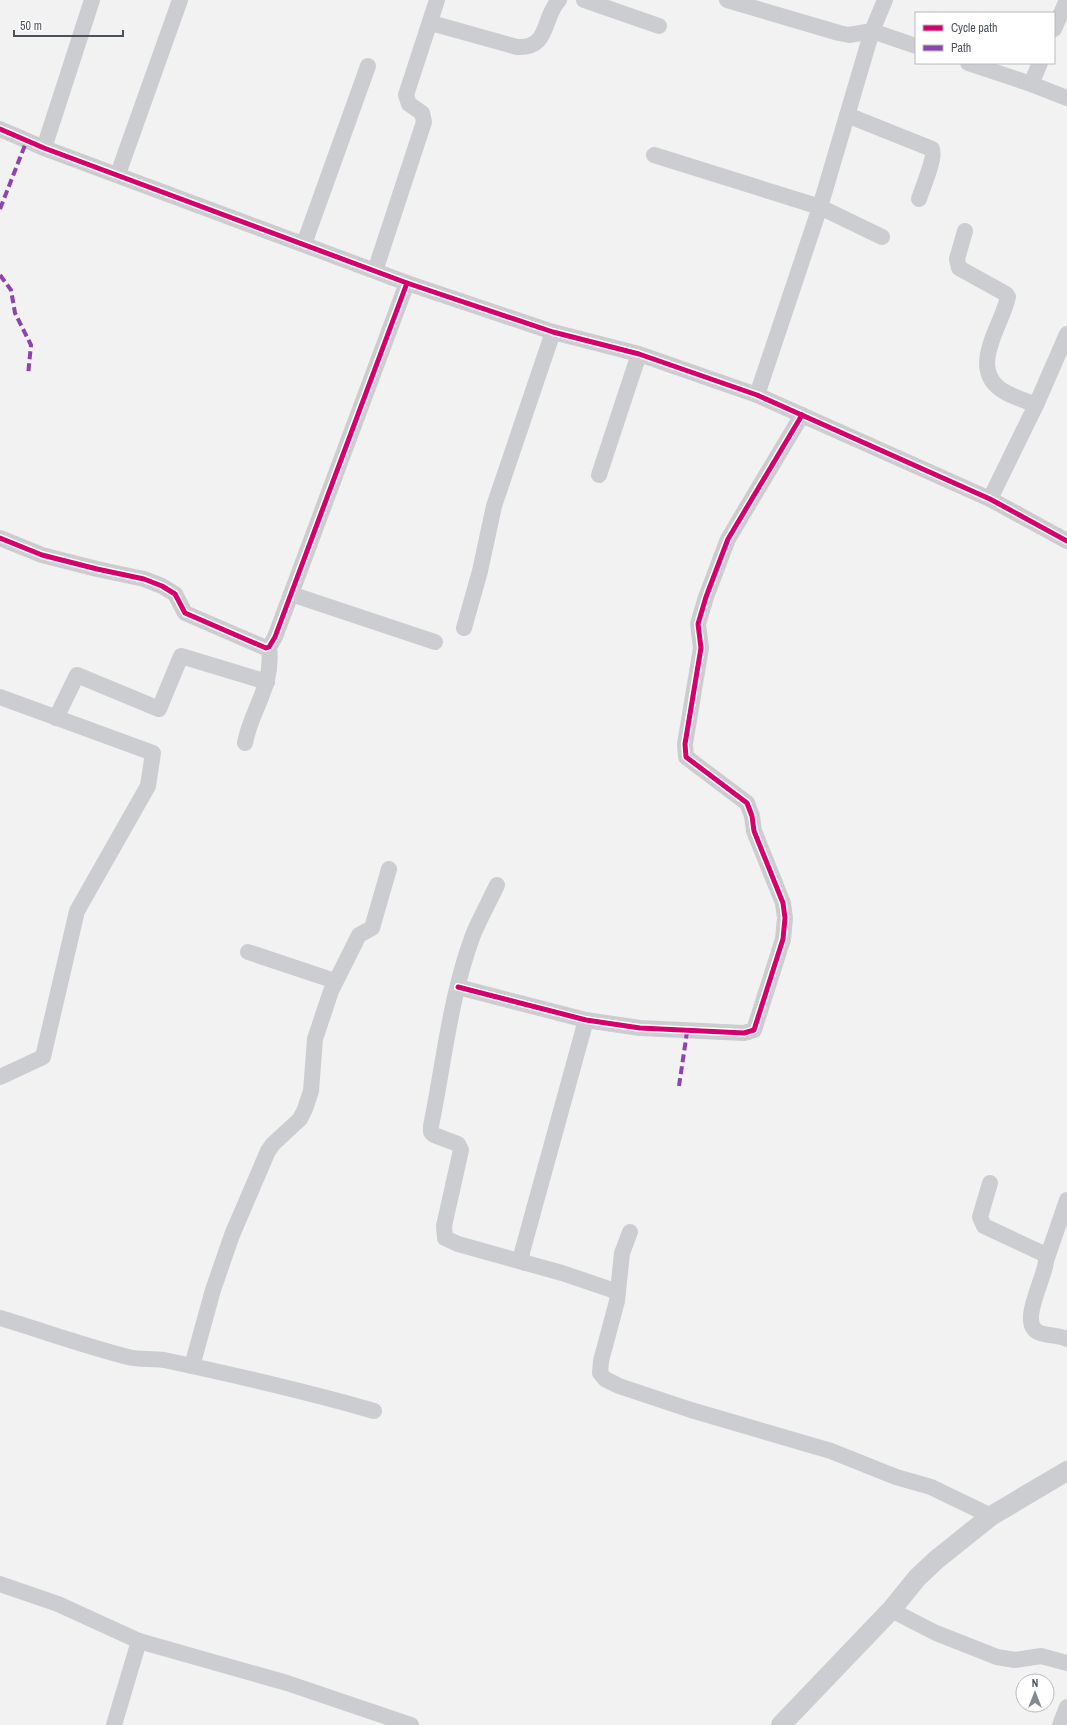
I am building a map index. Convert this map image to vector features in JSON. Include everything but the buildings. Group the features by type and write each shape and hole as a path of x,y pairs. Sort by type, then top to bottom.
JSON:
{"street":[{"path":"44,148 92,0"},
{"path":"118,174 180,0"},
{"path":"375,271 424,122 422,113 409,104 406,95 438,0"},
{"path":"431,23 517,47 528,48 535,45 542,35 554,5 559,0"},
{"path":"584,0 659,26"},
{"path":"727,0 839,33 849,35 872,31 915,46"},
{"path":"757,395 820,207 872,31 885,0"},
{"path":"1055,27 1067,0"},
{"path":"971,64 1067,98"},
{"path":"1031,84 1040,64"},
{"path":"304,244 368,66"},
{"path":"848,115 932,149 933,152 931,160 919,199"},
{"path":"0,129 44,148 118,174 407,283 553,332 639,354 757,395 990,500 1067,540"},
{"path":"654,154 820,207 882,237"},
{"path":"965,231 957,259 959,268 1006,294 1008,297 987,355 987,369 992,379 1004,391 1036,405"},
{"path":"245,743 267,682 270,660 269,648 272,644 291,594 407,283"},
{"path":"464,628 480,571 494,506 553,332"},
{"path":"990,500 1036,405 1067,334"},
{"path":"599,475 639,354"},
{"path":"458,987 586,1020 640,1028 744,1033 754,1030 783,939 783,903 754,831 752,816 747,803 686,758 685,748 701,648 701,641 697,629 706,597 728,539 802,415"},
{"path":"0,538 42,555 144,579 162,586 175,594 185,613 269,648"},
{"path":"291,594 435,642"},
{"path":"56,718 77,674 159,709 181,656 267,682"},
{"path":"0,697 154,753 148,786 77,911 43,1057 0,1077"},
{"path":"192,1366 213,1290 232,1235 268,1151 300,1119 306,1104 313,1074 312,1056 315,1039 335,981 359,935 372,928 389,869"},
{"path":"497,885 473,935 458,987 449,1023 431,1126 434,1135 458,1144 461,1150 444,1226 444,1235 445,1238 458,1244 521,1260 618,1292"},
{"path":"248,952 335,981"},
{"path":"521,1260 586,1020"},
{"path":"990,1183 980,1217 984,1226 1043,1253 1047,1258"},
{"path":"1067,1200 1033,1305 1031,1323 1035,1330 1040,1333 1056,1335 1067,1339"},
{"path":"630,1232 622,1253 618,1276 618,1292 600,1365 600,1373 605,1380 618,1386 691,1410 831,1451 896,1477 931,1487 991,1516"},
{"path":"0,1318 50,1336 128,1357 155,1359 192,1366 303,1391 374,1411"},
{"path":"781,1725 891,1610 917,1578 936,1560 991,1516 1067,1471"},
{"path":"0,1584 58,1604 139,1641 287,1683 369,1718 411,1725"},
{"path":"891,1610 936,1633 997,1657 1015,1660 1041,1656 1067,1663"},
{"path":"114,1725 139,1641"},
{"path":"1060,1725 1067,1706"}],"marked path":[{"path":"0,209 27,140"},
{"path":"0,275 11,290 15,313 31,345 28,375"},
{"path":"679,1086 687,1032"}],"cycle path":[{"path":"0,129 44,148 407,283 553,332 639,354 757,395 990,499 1067,541"},
{"path":"0,538 42,555 144,579 162,586 175,594 185,613 266,648 269,647 275,637 407,283"},
{"path":"458,987 586,1020 640,1028 744,1033 754,1030 783,939 785,918 783,903 754,831 752,816 747,803 686,757 685,744 701,648 698,624 706,597 728,539 802,415"}]}
